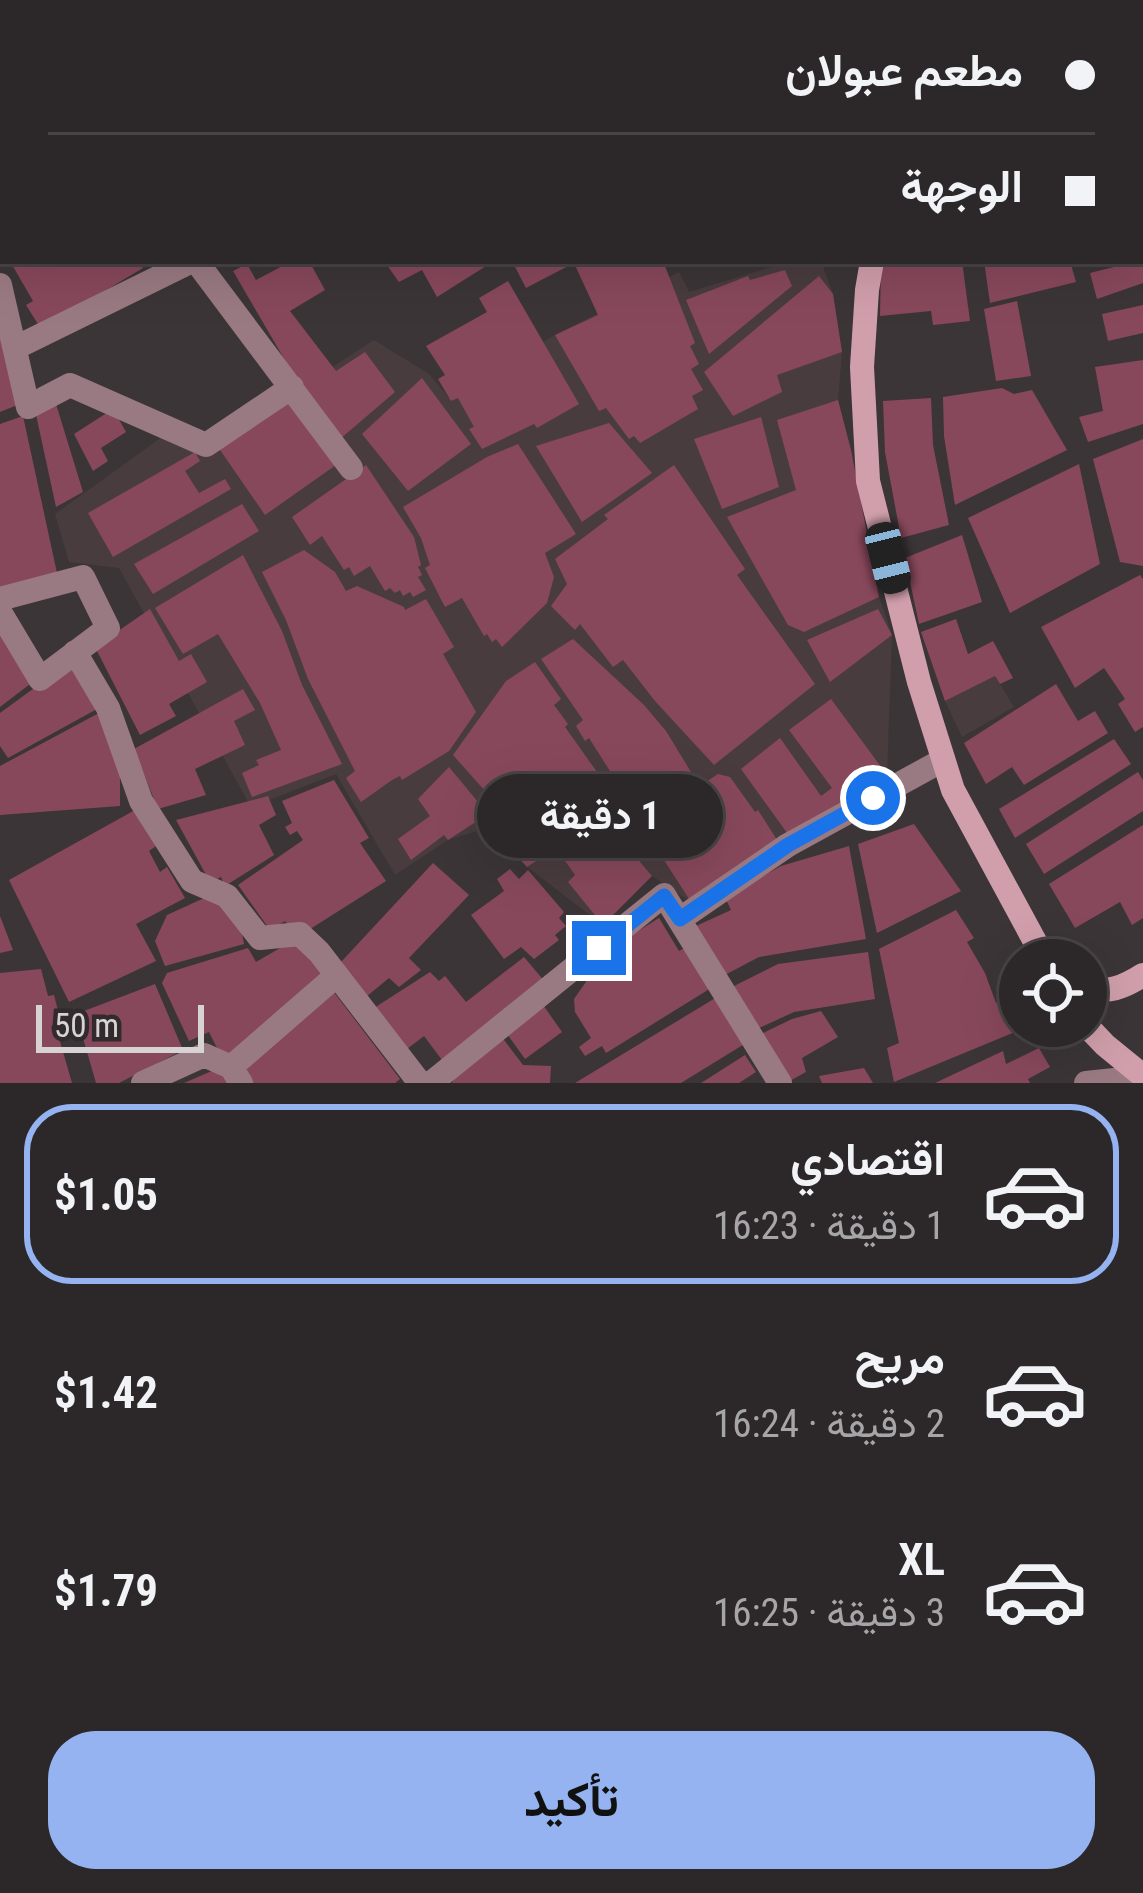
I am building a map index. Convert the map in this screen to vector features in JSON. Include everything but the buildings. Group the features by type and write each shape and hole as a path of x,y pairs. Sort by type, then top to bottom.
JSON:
{"main road":[{"path":"872,264 862,367 868,481 919,682 953,790 1035,939"},
{"path":"1016,904 1045,939"},
{"path":"1107,991 1143,975"},
{"path":"1107,1047 1143,1077"}],"street":[{"path":"15,348 188,264"},
{"path":"196,264 351,468"},
{"path":"1,291 28,407 70,385 206,446 292,387"},
{"path":"0,599 83,577 108,628 40,679 0,611"},
{"path":"75,652 108,709 141,801 192,881 227,896 260,938 300,934 420,1083"},
{"path":"680,919 788,845 944,760"},
{"path":"431,1083 664,896 780,1083"},
{"path":"143,1083 204,1055 236,1075 337,975"},
{"path":"1087,1083 1143,1077"}],"shaded area":[{"path":"781,264 822,264 833,294 842,352 838,400 879,597 892,635 887,775 691,902 652,876 603,925 527,867 489,827 448,840 395,875 336,774 251,807 119,568 69,562 55,514 173,429 213,445 374,340 429,374 450,399 551,337 679,272 689,292"},
{"path":"995,676 1014,707 962,737 945,701"}],"route":[{"path":"599,948 664,896 680,919 788,845 873,798"}]}
